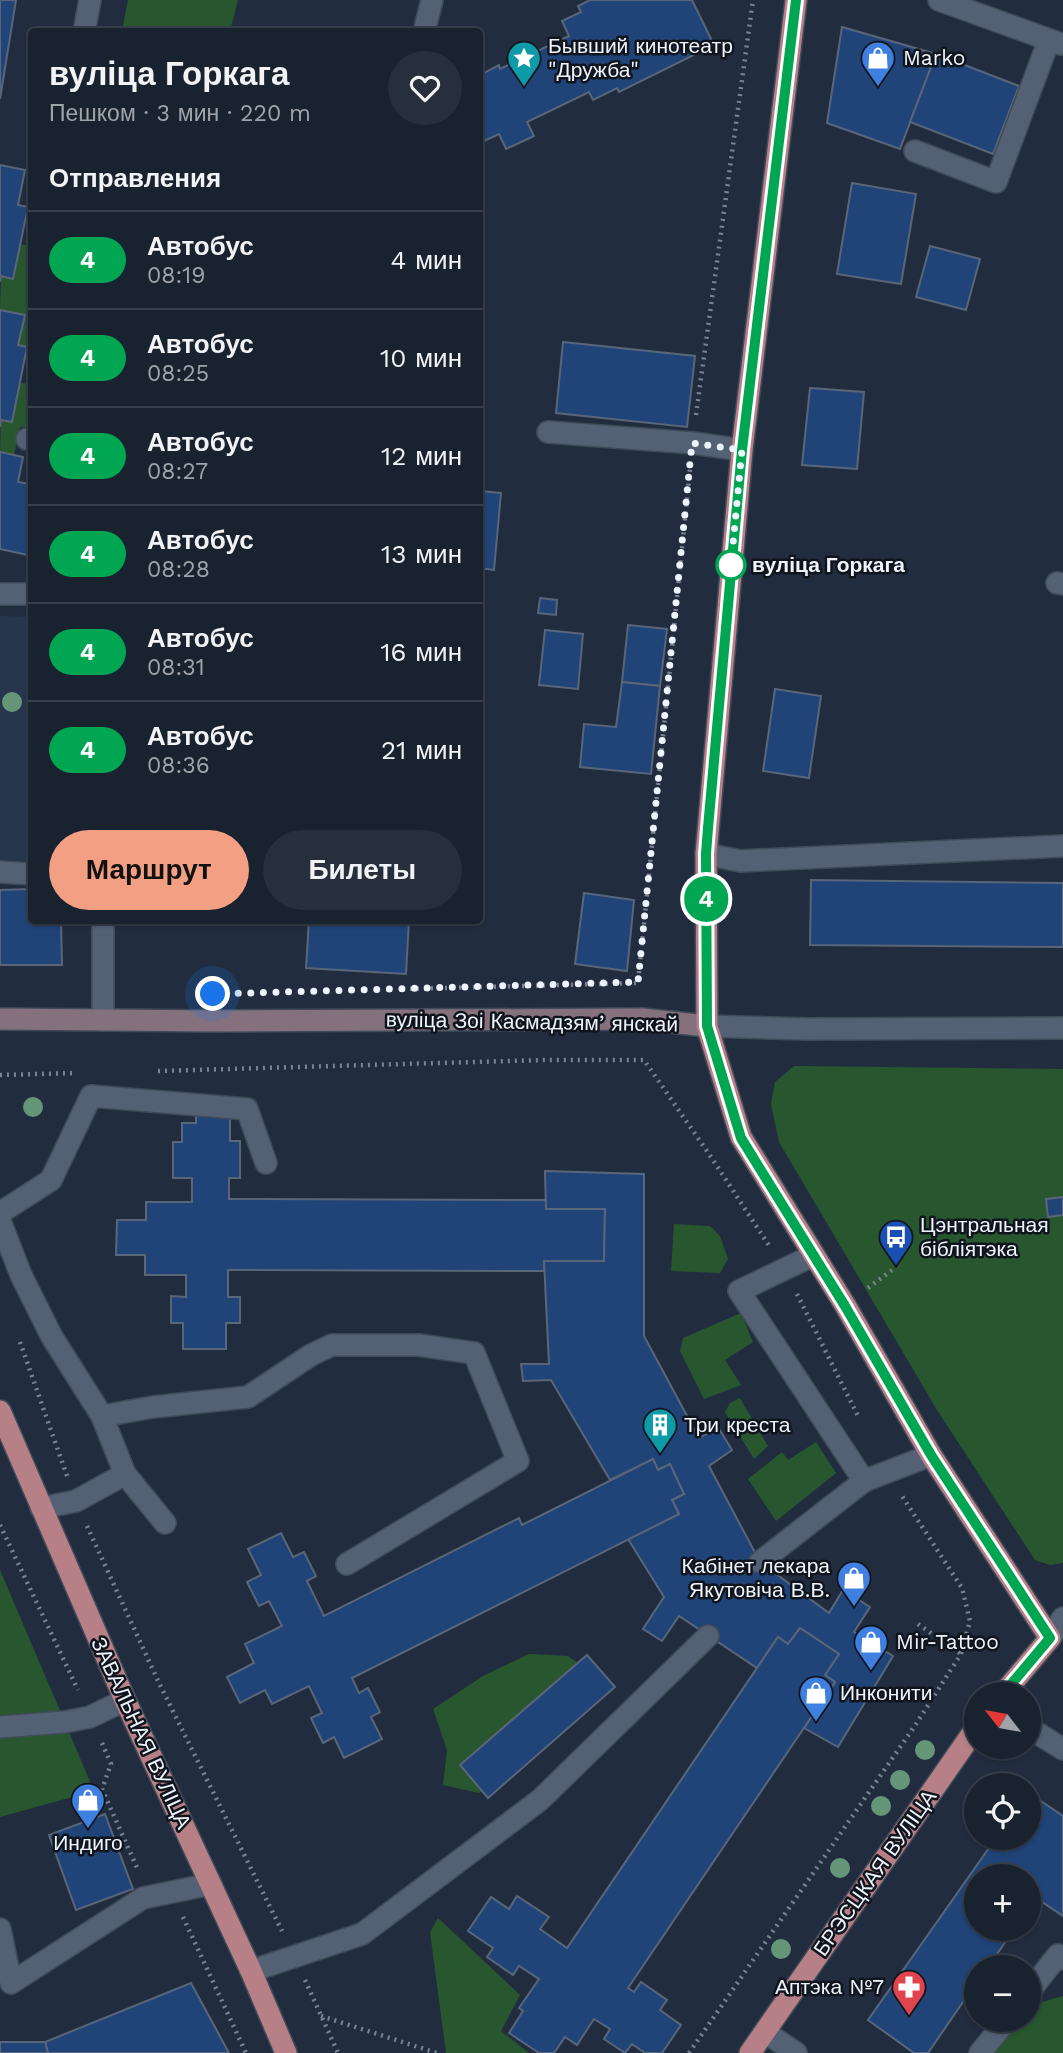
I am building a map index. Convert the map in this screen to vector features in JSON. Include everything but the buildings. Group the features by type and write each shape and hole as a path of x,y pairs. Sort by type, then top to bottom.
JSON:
{"main road":[{"path":"796,0 742,450 706,854 707,1026 741,1138 845,1306 931,1455 1050,1638 1013,1682"},
{"name":"вуліца Зоі Касмадзямʼянскай","path":"0,1019 642,1019 707,1026"},
{"name":"ЗАВАЛЬНАЯ ВУЛІЦА","path":"0,1411 125,1700 251,1971 286,2053"},
{"name":"БРЭСЦКАЯ ВУЛІЦА","path":"750,2053 964,1745"}],"street":[{"path":"85,28 90,0"},
{"path":"425,28 432,0"},
{"path":"915,151 996,182 1056,43 939,0"},
{"path":"548,432 692,443 742,450"},
{"path":"0,594 28,594"},
{"path":"706,854 740,860 1063,846"},
{"path":"0,872 28,874"},
{"path":"103,924 103,1020"},
{"name":"вуліца Зоі Касмадзямʼянскай","path":"707,1026 807,1029 1063,1028"},
{"path":"0,1213 51,1180 91,1096 247,1109 266,1163"},
{"path":"0,1221 21,1275 52,1337 102,1416 125,1474 165,1524"},
{"path":"814,1255 739,1291 864,1481"},
{"path":"102,1416 153,1407 248,1397 311,1355 332,1345 418,1345 474,1353 518,1461 347,1564"},
{"path":"760,1562 864,1481 931,1455"},
{"path":"41,1508 76,1501 125,1474"},
{"path":"1050,1638 1063,1618"},
{"path":"251,1971 362,1934 540,1800 708,1636"},
{"path":"0,1727 90,1717 125,1700"},
{"path":"1041,1735 1063,1749"},
{"path":"0,1929 12,1983 143,1898 211,1884"},
{"path":"1041,1977 1058,1955 1063,1959"},
{"path":"765,2032 796,2053"},
{"path":"980,2053 997,2032"}],"path":[{"path":"391,989 638,982 692,443 753,0"},
{"path":"153,1071 544,1060 644,1060 784,1268 862,1423"},
{"path":"0,1075 84,1073"},
{"path":"845,1306 896,1267"},
{"path":"18,1336 76,1501 159,1683 294,1957 338,2053"},
{"path":"690,2053 916,1724 961,1654 970,1621 962,1588 886,1471"},
{"path":"0,1525 111,1764 102,1789 145,1886 172,1893 246,2053"},
{"path":"918,1624 961,1654"},
{"path":"321,2016 437,2053"}],"shaded area":[{"path":"0,616 28,617 28,861 0,860"}],"green space":[{"path":"128,0 238,0 231,28 123,28"},
{"path":"20,244 28,245 28,360 24,360 27,347 18,345 24,315 0,310 1,276 13,279"},
{"path":"19,383 28,384 28,428 20,427 14,455 0,452 1,420 12,422"},
{"path":"794,1066 1063,1069 1063,1563 1050,1565 1035,1560 937,1410 779,1142 771,1104 775,1082"},
{"path":"674,1224 710,1226 720,1236 728,1259 720,1273 671,1271"},
{"path":"741,1313 753,1342 725,1360 741,1385 704,1399 680,1351 683,1338"},
{"path":"740,1398 768,1446 754,1459 725,1412 730,1403"},
{"path":"816,1442 836,1473 776,1521 748,1479 782,1452 788,1460"},
{"path":"0,1570 61,1713 0,1718"},
{"path":"529,1654 568,1656 595,1675 514,1769 479,1793 443,1785 447,1750 433,1709 483,1676"},
{"path":"69,1732 94,1791 0,1817 0,1736"},
{"path":"438,1918 520,1995 501,2031 529,2053 446,2053 430,1932"},
{"path":"1063,1996 1063,2053 993,2053 1006,2032 1041,2032 1042,2002"}],"bus line":[{"name":"4","path":"796,0 742,450 708,828 707,1026 741,1138 845,1306 931,1455 1050,1638 1013,1682"}],"place":[{"name":"Бывший кинотеатр \"Дружба\"","path":"524,88"},
{"name":"Marko","path":"878,88"},
{"name":"вуліца Горкага","path":"731,565"},
{"name":"Цэнтральная бібліятэка","path":"896,1267"},
{"name":"Три креста","path":"660,1455"},
{"name":"Кабінет лекара Якутовіча В.В.","path":"854,1608"},
{"name":"Mir-Tattoo","path":"871,1672"},
{"name":"Инконити","path":"816,1723"},
{"name":"Индиго","path":"88,1830"},
{"name":"Аптэка №7","path":"909,2017"}],"route":[{"path":"213,994 638,982 692,443 742,450 731,565"}]}
